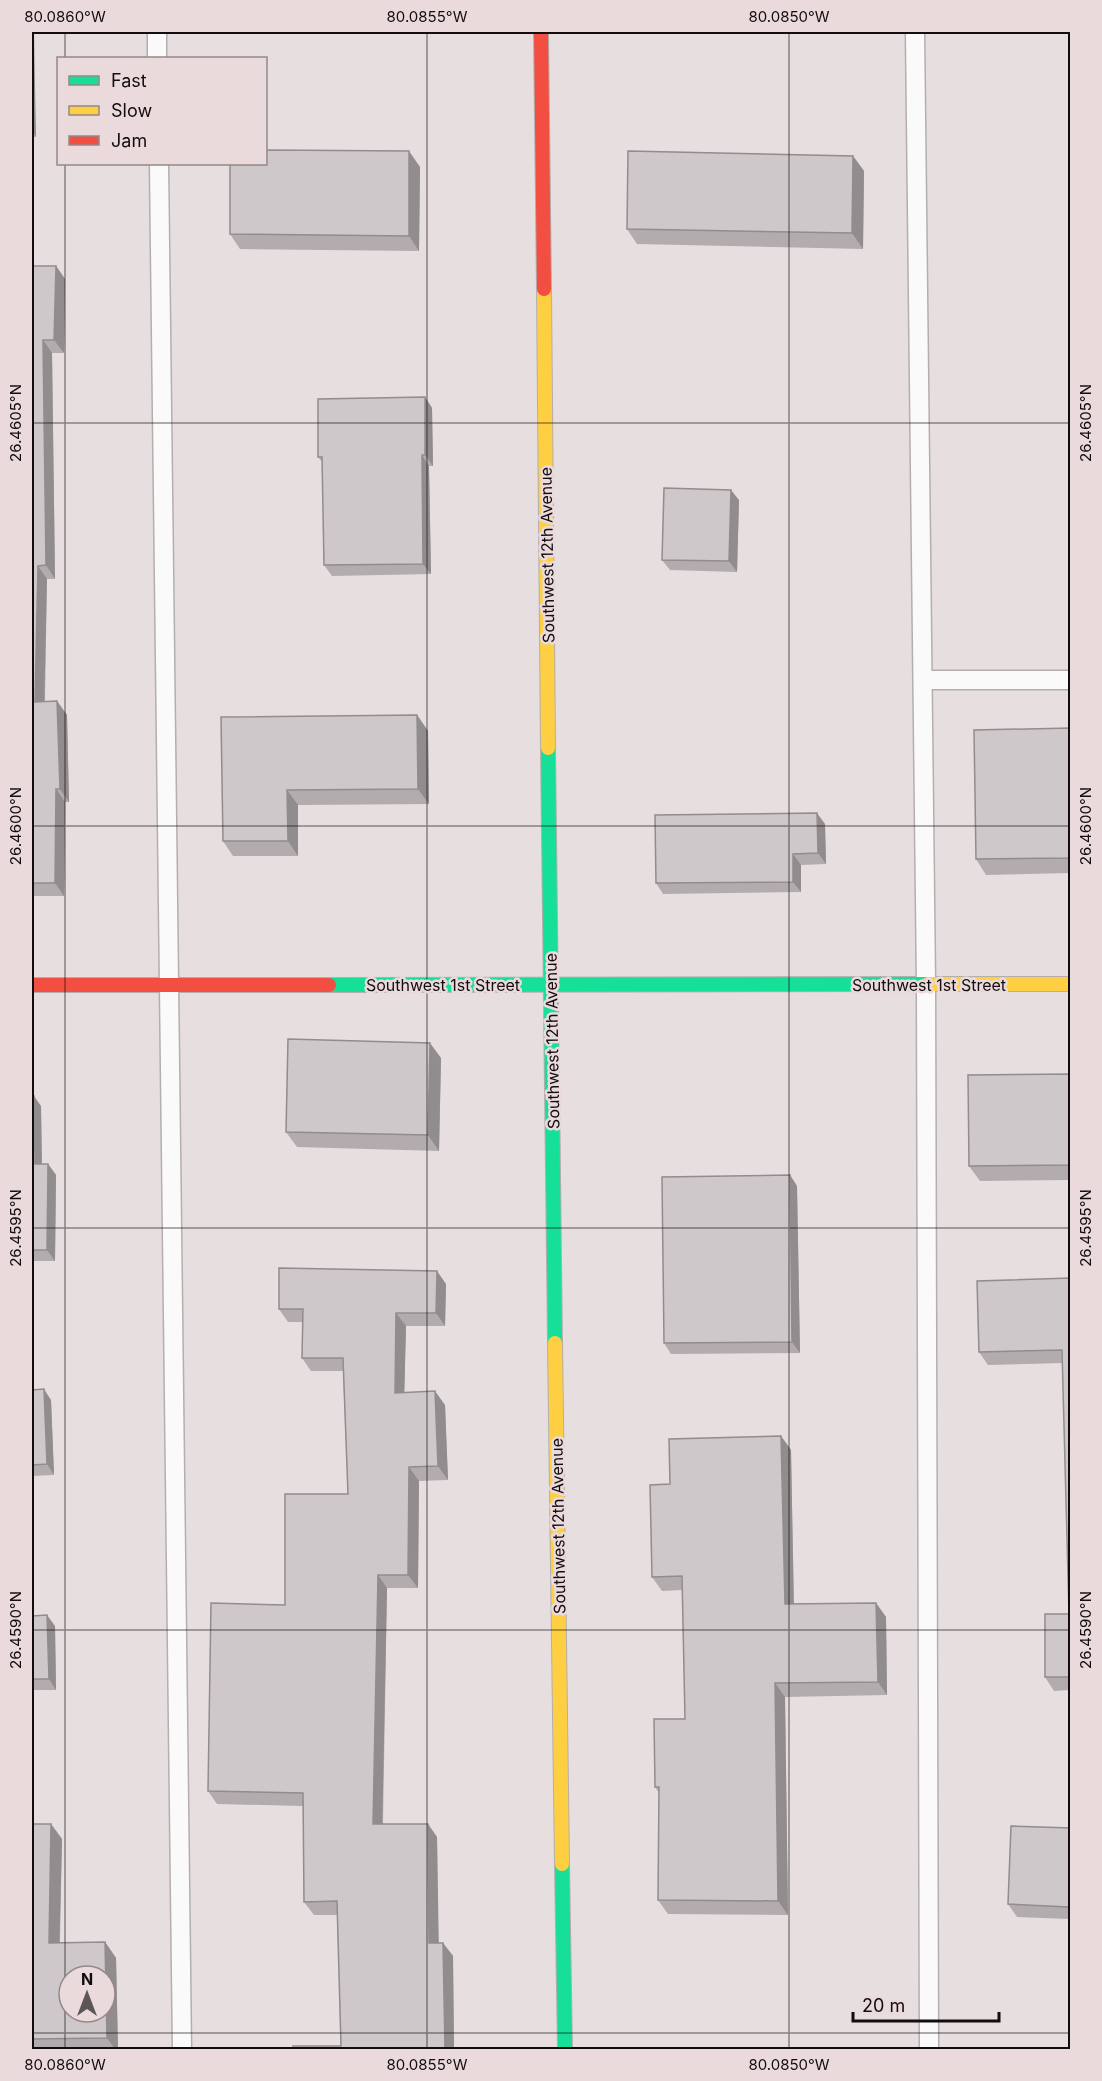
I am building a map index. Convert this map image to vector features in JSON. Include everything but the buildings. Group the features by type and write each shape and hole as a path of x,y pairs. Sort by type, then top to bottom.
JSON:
{"street":[{"name":"Southwest 12th Avenue","path":"541,32 565,2049"},
{"name":"Southwest 1st Street","path":"32,985 1071,984"}],"lane":[{"path":"157,32 157,57"},
{"path":"915,32 926,985 929,2049"},
{"path":"159,165 182,2049"},
{"path":"923,680 1071,680"}],"traffic: fast":[{"path":"548,748 555,1343"},
{"path":"329,985 928,984"},
{"path":"562,1864 565,2050"}],"traffic: slow":[{"path":"544,289 548,748"},
{"path":"928,984 1070,984"},
{"path":"555,1343 562,1864"}],"traffic: jam":[{"path":"541,32 544,289"},
{"path":"32,985 329,985"}]}
